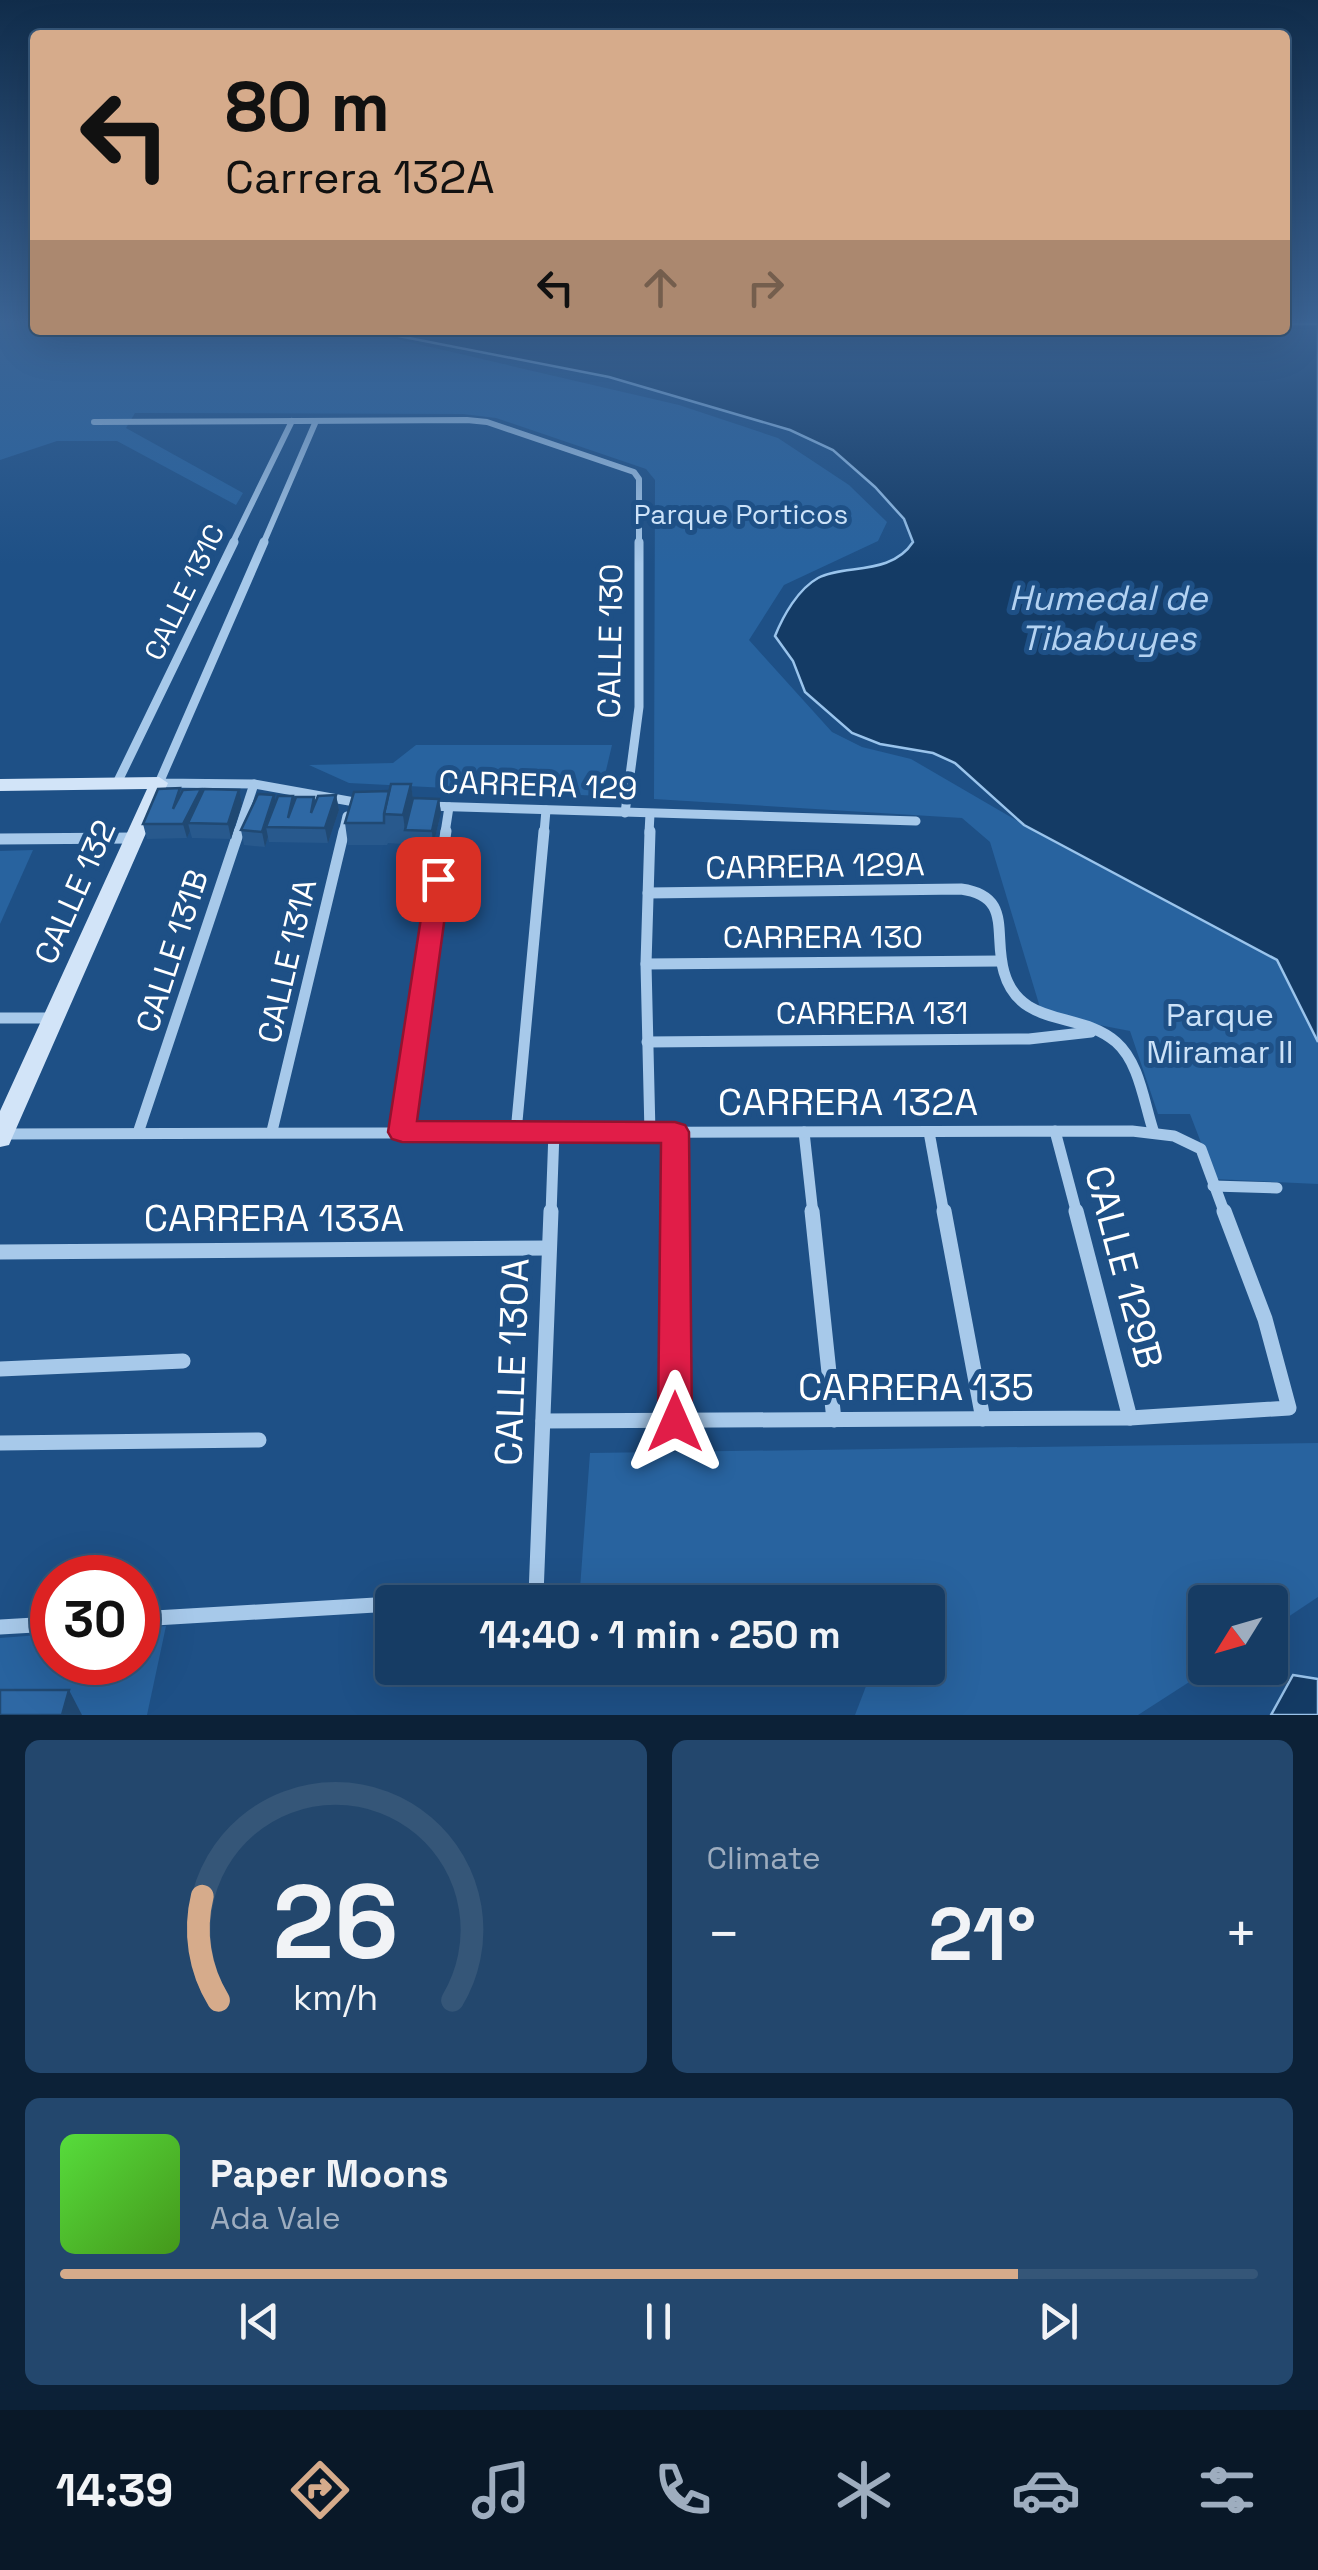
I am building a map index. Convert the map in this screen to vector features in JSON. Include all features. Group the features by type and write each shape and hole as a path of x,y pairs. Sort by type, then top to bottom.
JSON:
{"street":[{"name":"CALLE 131C","path":"117,783 292,421"},
{"path":"94,422 316,421"},
{"name":"CALLE 130","path":"316,421 487,422 634,472 639,479 639,707 625,813"},
{"name":"CALLE 131C","path":"160,783 316,421"},
{"name":"CALLE 132","path":"1,1136 8,1104 54,1018 160,783"},
{"path":"0,785 254,784 370,804"},
{"name":"CALLE 131B","path":"138,1133 254,784"},
{"name":"CALLE 131A","path":"272,1131 350,803"},
{"name":"CARRERA 129","path":"410,805 916,822"},
{"path":"402,1132 449,806"},
{"path":"516,1132 546,810"},
{"path":"650,814 646,964 650,1133"},
{"path":"0,839 135,838"},
{"name":"CARRERA 129A","path":"648,893 961,889 982,892 995,904 999,918 1000,961"},
{"path":"1000,961 1013,992 1030,1010 1044,1018 1096,1031 1114,1040 1125,1052 1154,1134"},
{"name":"CARRERA 130","path":"646,964 1000,961"},
{"path":"0,1018 54,1018"},
{"name":"CARRERA 131","path":"647,1042 1029,1039 1096,1031"},
{"name":"CARRERA 132A","path":"1,1136 272,1131 1154,1134 1173,1135 1196,1143 1212,1186"},
{"name":"CALLE 130A","path":"536,1585 554,1132"},
{"path":"675,1132 675,1422"},
{"path":"804,1132 834,1420"},
{"path":"929,1132 983,1420"},
{"name":"CALLE 129B","path":"1055,1132 1130,1418"},
{"path":"1212,1186 1276,1188"},
{"name":"CARRERA 135","path":"543,1421 1130,1418 1288,1408 1266,1319 1212,1186"},
{"name":"CARRERA 133A","path":"0,1252 549,1248"},
{"path":"0,1369 184,1361"},
{"path":"0,1442 260,1440"},
{"path":"160,1618 375,1605"},
{"path":"0,1627 30,1625"}],"green space":[{"path":"0,404 675,404 778,438 849,485 887,522 878,541 784,585 749,640 832,732 862,747 911,759 1059,845 1278,961 1318,1042 1318,1184 1215,1179 1190,1114 1158,1114 1130,1031 1042,1014 990,842 962,818 654,799 655,480 646,469 496,418 463,414 135,413 126,428 243,493 236,505 117,441 57,441 0,460"},
{"path":"416,745 612,745 600,796 349,783 309,765 393,763"},
{"path":"33,850 0,924 0,851"},
{"path":"1318,1443 1318,1597 1288,1617 1288,1585 1188,1585 1188,1683 1138,1715 855,1715 866,1685 945,1685 945,1585 580,1585 590,1453"},
{"path":"160,1626 166,1626 160,1654"},
{"path":"30,1636 30,1685 153,1685 147,1715 0,1715 0,1638"}],"water":[{"name":"Humedal de Tibabuyes","path":"701,404 1318,404 1318,1042 1277,960 1024,825 955,763 933,753 880,744 852,733 805,692 793,661 775,636 792,604 818,578 880,565 904,553 913,542 904,519 875,487 833,450 790,430"},
{"path":"1293,1675 1318,1679 1318,1715 1271,1715"}],"building":[{"path":"391,784 411,784 403,815 384,814"},
{"path":"180,788 173,809 183,790 201,789 183,824 143,824 158,789"},
{"path":"204,789 239,790 228,824 188,823"},
{"path":"389,791 384,823 345,823 354,792"},
{"path":"258,794 274,795 262,832 241,830"},
{"path":"336,795 325,828 266,827 278,796 293,796 288,818 296,797 314,797 311,813 318,796"},
{"path":"413,798 439,799 432,831 405,830"},
{"path":"0,1690 69,1690 62,1715 0,1715"}],"route":[{"path":"438,879 402,1132 675,1132 675,1422"}],"park label":[{"name":"Parque Porticos","path":"741,514"},
{"name":"Parque Miramar II","path":"1220,1034"}]}
